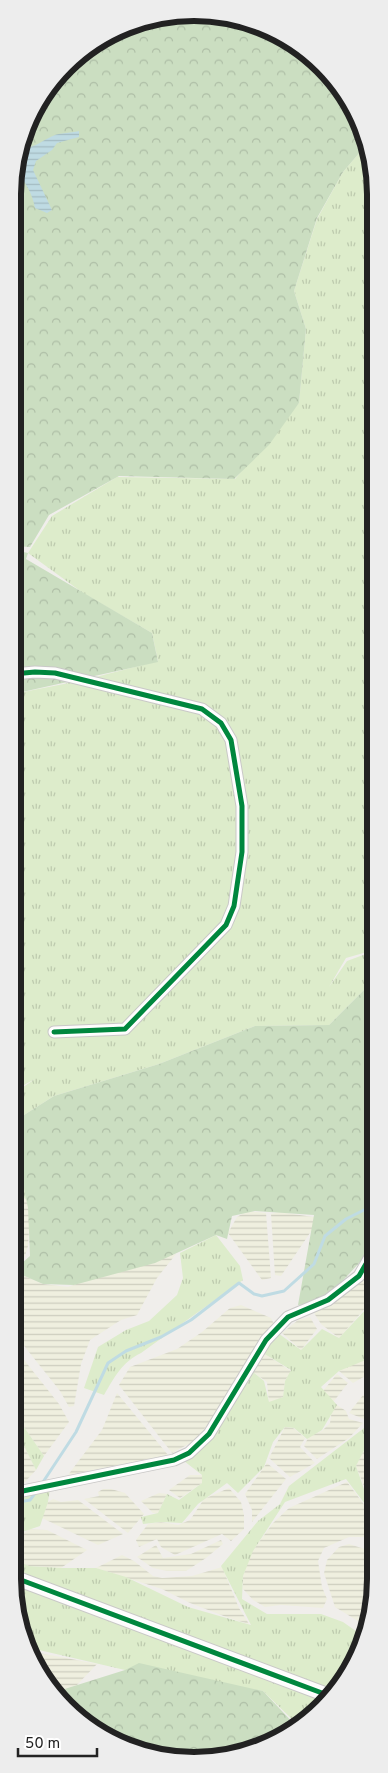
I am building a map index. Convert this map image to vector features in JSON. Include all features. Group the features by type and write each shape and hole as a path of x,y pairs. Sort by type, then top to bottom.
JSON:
{"street":[{"path":"21,673 56,672 202,709 221,722 231,740 242,806 242,852 234,906 226,925 125,1029 54,1032"},
{"path":"22,1490 174,1460 190,1453 208,1434 266,1340 288,1317 328,1300 359,1276 367,1263"},
{"path":"22,1581 323,1694"}],"green space":[{"path":"183,22 217,23 250,30 290,50 316,72 344,108 358,138 361,151 343,172 317,218 294,291 306,329 299,403 269,445 234,479 119,476 49,515 30,547 21,546 21,194 25,160 34,128 44,108 72,72 98,50 128,34 149,27"},
{"path":"361,151 366,183 367,952 346,958 329,987 347,961 367,954 367,987 329,1025 255,1026 159,1064 54,1096 22,1117 22,1088 35,1079 22,1086 21,692 84,680 158,661 152,633 83,593 28,553 52,516 117,477 235,479 299,403 306,329 294,291 317,219 343,172"},
{"path":"21,552 28,553 26,559 152,633 158,662 21,692"},
{"path":"367,987 367,1255 322,1303 298,1305 314,1215 255,1211 232,1216 227,1239 216,1235 155,1263 74,1285 43,1284 22,1275 22,1263 30,1256 28,1208 22,1177 22,1117 54,1096 159,1064 255,1026 329,1025"},
{"path":"22,1165 32,1205 22,1196"},
{"path":"22,1195 31,1196 28,1246 22,1263"},
{"path":"247,1211 266,1213 271,1278 262,1280 228,1233 237,1217"},
{"path":"279,1212 320,1218 281,1276 275,1275 271,1214"},
{"path":"216,1235 240,1266 243,1280 129,1361 119,1371 104,1395 84,1388 98,1347 126,1330 149,1321 177,1295 183,1278 180,1253"},
{"path":"176,1254 157,1278 137,1315 121,1320 90,1340 81,1364 74,1406 69,1407 60,1391 22,1343 22,1275 43,1284 68,1287 98,1276"},
{"path":"367,1268 367,1306 339,1338 321,1324 314,1313 338,1299"},
{"path":"241,1305 271,1318 274,1324 223,1404 196,1440 172,1453 119,1385 130,1367 177,1349 202,1332 230,1308"},
{"path":"367,1308 367,1359 339,1371 321,1387 337,1405 322,1430 307,1439 294,1428 285,1427 273,1442 264,1467 238,1493 227,1483 198,1504 182,1523 161,1522 143,1524 141,1517 158,1513 167,1494 179,1500 202,1483 202,1475 184,1461 253,1372 264,1381 269,1402 283,1397 285,1381 291,1370 263,1353 278,1333 301,1350 322,1329 339,1338"},
{"path":"310,1317 317,1329 301,1350 282,1333 298,1320"},
{"path":"263,1353 291,1371 285,1381 283,1397 269,1403 267,1382 253,1372"},
{"path":"22,1357 59,1404 69,1422 44,1456 22,1425"},
{"path":"367,1357 367,1375 353,1383 339,1371"},
{"path":"337,1374 348,1383 334,1401 330,1403 322,1392"},
{"path":"117,1393 168,1455 68,1475 102,1430"},
{"path":"363,1395 367,1399 367,1416 364,1419 349,1413"},
{"path":"337,1405 346,1411 349,1419 363,1423 349,1438 317,1459 304,1446 309,1436 322,1431 330,1423 332,1410"},
{"path":"22,1426 44,1456 36,1470 22,1445"},
{"path":"285,1427 293,1428 305,1438 300,1447 315,1463 290,1477 269,1458"},
{"path":"367,1427 367,1445 356,1466 365,1492 367,1492 367,1507 346,1479 285,1502 253,1551 243,1576 242,1599 267,1614 321,1614 343,1622 358,1633 338,1675 324,1693 293,1720 263,1691 125,1670 36,1649 30,1635 25,1613 22,1590 22,1563 29,1566 96,1568 126,1577 188,1607 251,1625 221,1566 258,1521 280,1504 289,1486"},
{"path":"367,1444 366,1491 356,1466"},
{"path":"22,1445 36,1470 22,1483"},
{"path":"267,1463 286,1479 252,1522 252,1510 245,1494"},
{"path":"190,1475 202,1475 202,1483 180,1498 169,1490"},
{"path":"347,1482 366,1507 367,1537 349,1537 324,1548 318,1561 322,1587 327,1599 323,1608 281,1605 265,1607 253,1600 243,1589 243,1576 251,1553 273,1523 289,1508"},
{"path":"229,1488 241,1502 244,1515 244,1529 231,1541 222,1534 175,1555 161,1547 157,1539 139,1547 136,1540 148,1524 161,1522 178,1525 190,1520 204,1499"},
{"path":"50,1489 40,1526 22,1532 22,1494"},
{"path":"103,1489 125,1493 144,1514 128,1533 84,1499 99,1496 98,1492"},
{"path":"159,1493 167,1494 158,1513 153,1513 141,1501"},
{"path":"53,1499 61,1502 78,1500 123,1534 98,1545 42,1518 48,1502"},
{"path":"29,1529 47,1530 87,1550 61,1568 29,1566 22,1563 22,1535"},
{"path":"221,1540 223,1544 186,1571 167,1571 153,1568 137,1557 156,1545 163,1558 191,1554"},
{"path":"349,1544 367,1550 367,1579 361,1623 335,1607 324,1573 327,1560 339,1547"},
{"path":"122,1555 134,1561 153,1576 162,1578 192,1576 222,1567 239,1608 249,1624 190,1603 162,1589 96,1568"},
{"path":"38,1653 97,1664 77,1685 62,1690 50,1675"},
{"path":"139,1663 263,1691 291,1721 280,1729 250,1743 217,1750 194,1752 138,1743 108,1729 89,1716 62,1690 125,1670"}],"water":[{"path":"79,131 79,137 57,143 52,150 36,161 33,170 52,210 47,213 35,208 28,187 22,179 23,171 28,147 55,135"}],"waterway":[{"path":"43,1482 76,1432 108,1363 126,1351 161,1337 191,1320 239,1283 254,1294 262,1296 284,1291 314,1264 325,1236 346,1219 367,1209"},
{"path":"22,1501 30,1500 36,1492"}],"cycle path":[{"path":"21,673 55,673 202,709 221,723 231,740 242,806 242,852 234,906 226,925 125,1029 54,1032"},
{"path":"22,1491 174,1460 189,1453 209,1434 266,1340 288,1317 328,1300 359,1276 367,1263"},
{"path":"22,1580 323,1694"}]}
